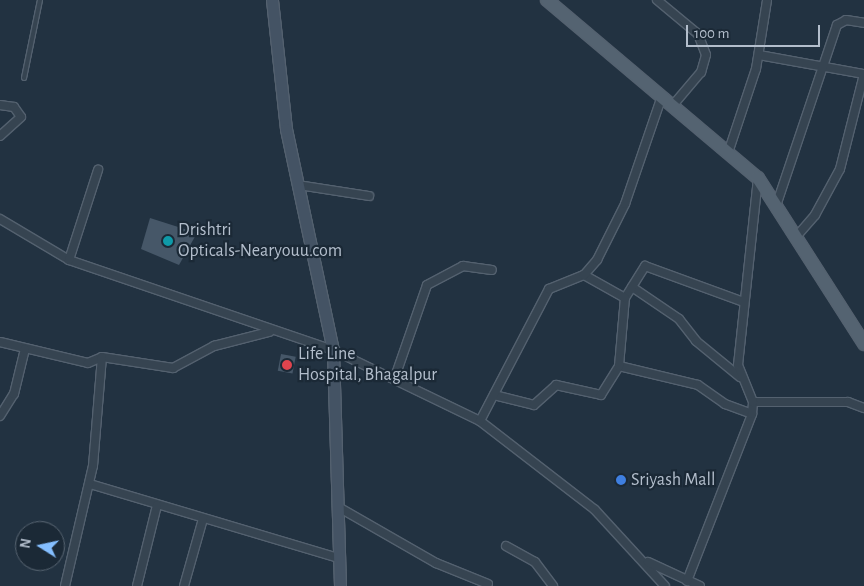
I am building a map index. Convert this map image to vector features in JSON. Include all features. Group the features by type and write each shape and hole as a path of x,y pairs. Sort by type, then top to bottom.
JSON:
{"main road":[{"path":"272,0 286,129 333,350 340,508 340,586"},
{"path":"547,0 672,105 729,150 758,178 864,344"}],"street":[{"path":"657,0 698,34 706,55 701,72 672,105"},
{"path":"729,150 759,55 767,0"},
{"path":"776,206 820,66 837,25 846,20 864,24"},
{"path":"759,55 864,74 840,169 815,215 796,237"},
{"path":"480,421 549,290 584,275 598,260 625,204 662,96"},
{"path":"0,105 14,107 21,117 0,136"},
{"path":"69,260 98,170"},
{"path":"740,377 744,302 758,178"},
{"path":"298,184 369,196"},
{"path":"0,218 69,260 269,332 333,350 394,377 480,421 595,510 646,561 665,586"},
{"path":"394,377 427,285 463,266 492,270"},
{"path":"494,395 534,405 556,386 601,396 619,366 625,298 645,266 744,302"},
{"path":"584,275 625,298"},
{"path":"632,287 679,319 696,341 740,377 753,402 752,414 687,581"},
{"path":"0,342 88,363 102,357 173,368 214,346 269,332"},
{"path":"0,416 14,394 25,349"},
{"path":"65,586 90,484 102,357"},
{"path":"619,366 698,385 725,404 752,414"},
{"path":"753,402 848,402 864,408"},
{"path":"90,484 340,558"},
{"path":"137,586 157,505"},
{"path":"340,508 436,563 488,584"},
{"path":"184,586 203,518"},
{"path":"506,546 535,562 553,586"},
{"path":"646,561 700,586"}],"lane":[{"path":"24,78 40,0"}],"building":[{"name":"Drishtri Opticals-Nearyouu.com","path":"150,218 197,233 179,265 141,249"},
{"path":"281,354 296,357 292,374 278,371"}],"place":[{"name":"Drishtri Opticals-Nearyouu.com","path":"168,241"},
{"name":"Life Line Hospital, Bhagalpur","path":"287,365"},
{"name":"Sriyash Mall","path":"621,480"}]}
